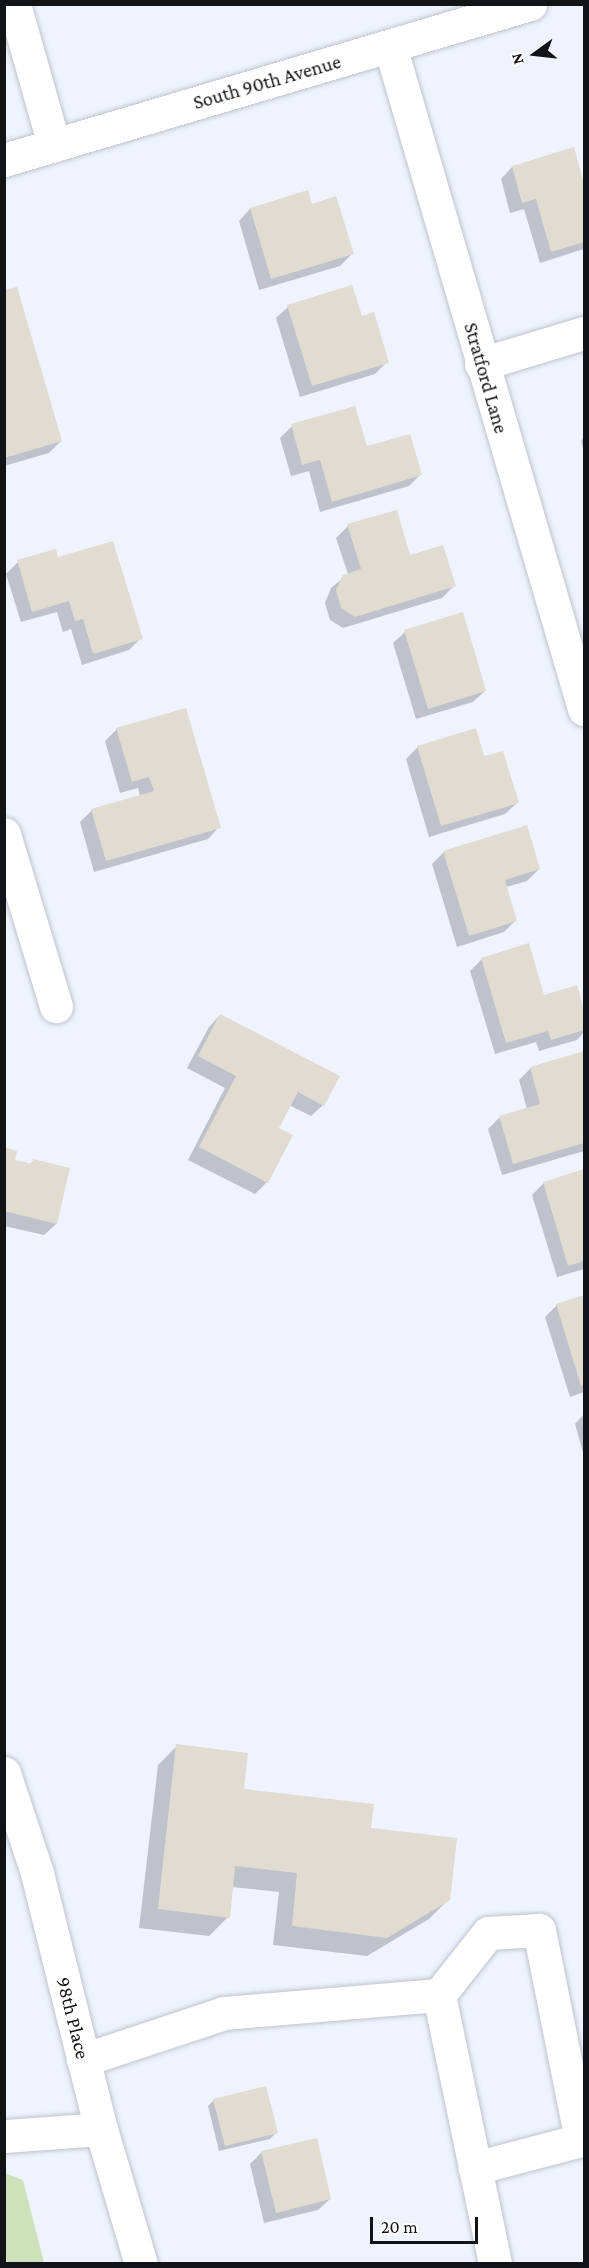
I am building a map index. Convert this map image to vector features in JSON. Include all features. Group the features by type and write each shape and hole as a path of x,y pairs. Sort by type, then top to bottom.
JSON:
{"street":[{"path":"14,4 54,145"},
{"name":"South 90th Avenue","path":"4,160 530,4"},
{"name":"Stratford Lane","path":"390,46 481,364 585,709"},
{"path":"481,364 585,333"},
{"path":"4,834 56,1006"},
{"name":"98th Place","path":"4,1773 37,1873 101,2129 141,2264"},
{"path":"83,2060 224,2013 439,1995 488,1933 539,1929 581,2140 475,2168"},
{"path":"439,1995 495,2264"},
{"path":"4,2136 101,2129"}],"green space":[{"path":"5,2173 23,2180 44,2263 5,2263"}],"building":[{"path":"574,147 584,184 584,242 551,252 536,199 522,203 512,166"},
{"path":"308,190 312,204 336,196 354,254 271,279 250,208"},
{"path":"352,285 362,316 374,312 389,363 312,386 287,305"},
{"path":"17,287 62,441 4,458 4,290"},
{"path":"355,406 367,446 410,434 422,475 332,502 320,460 302,465 291,424"},
{"path":"397,510 410,555 443,545 456,586 355,617 341,608 336,590 343,575 361,569 347,524"},
{"path":"113,541 143,639 93,654 83,619 75,621 69,601 32,612 17,560 56,549 58,557"},
{"path":"463,612 486,691 428,709 404,630"},
{"path":"186,708 221,828 106,861 91,809 154,791 149,777 132,782 116,728"},
{"path":"476,728 484,756 503,751 519,803 441,826 417,746"},
{"path":"527,825 540,869 505,880 517,921 469,936 443,851"},
{"path":"529,943 544,995 577,985 584,1009 584,1030 551,1040 548,1031 506,1043 481,958"},
{"path":"220,1014 340,1076 324,1106 298,1092 279,1128 293,1135 268,1183 199,1147 236,1076 198,1056"},
{"path":"584,1051 584,1143 513,1164 499,1116 540,1104 530,1067"},
{"path":"4,1147 17,1151 15,1160 32,1164 33,1159 70,1168 57,1224 4,1211"},
{"path":"584,1169 584,1261 568,1266 543,1182"},
{"path":"584,1295 584,1385 581,1386 556,1304"},
{"path":"176,1744 248,1753 244,1789 374,1804 371,1828 457,1838 450,1900 387,1938 292,1926 297,1873 235,1866 230,1918 158,1909"},
{"path":"266,2086 278,2133 225,2146 213,2099"},
{"path":"317,2138 331,2199 276,2213 261,2151"}]}
